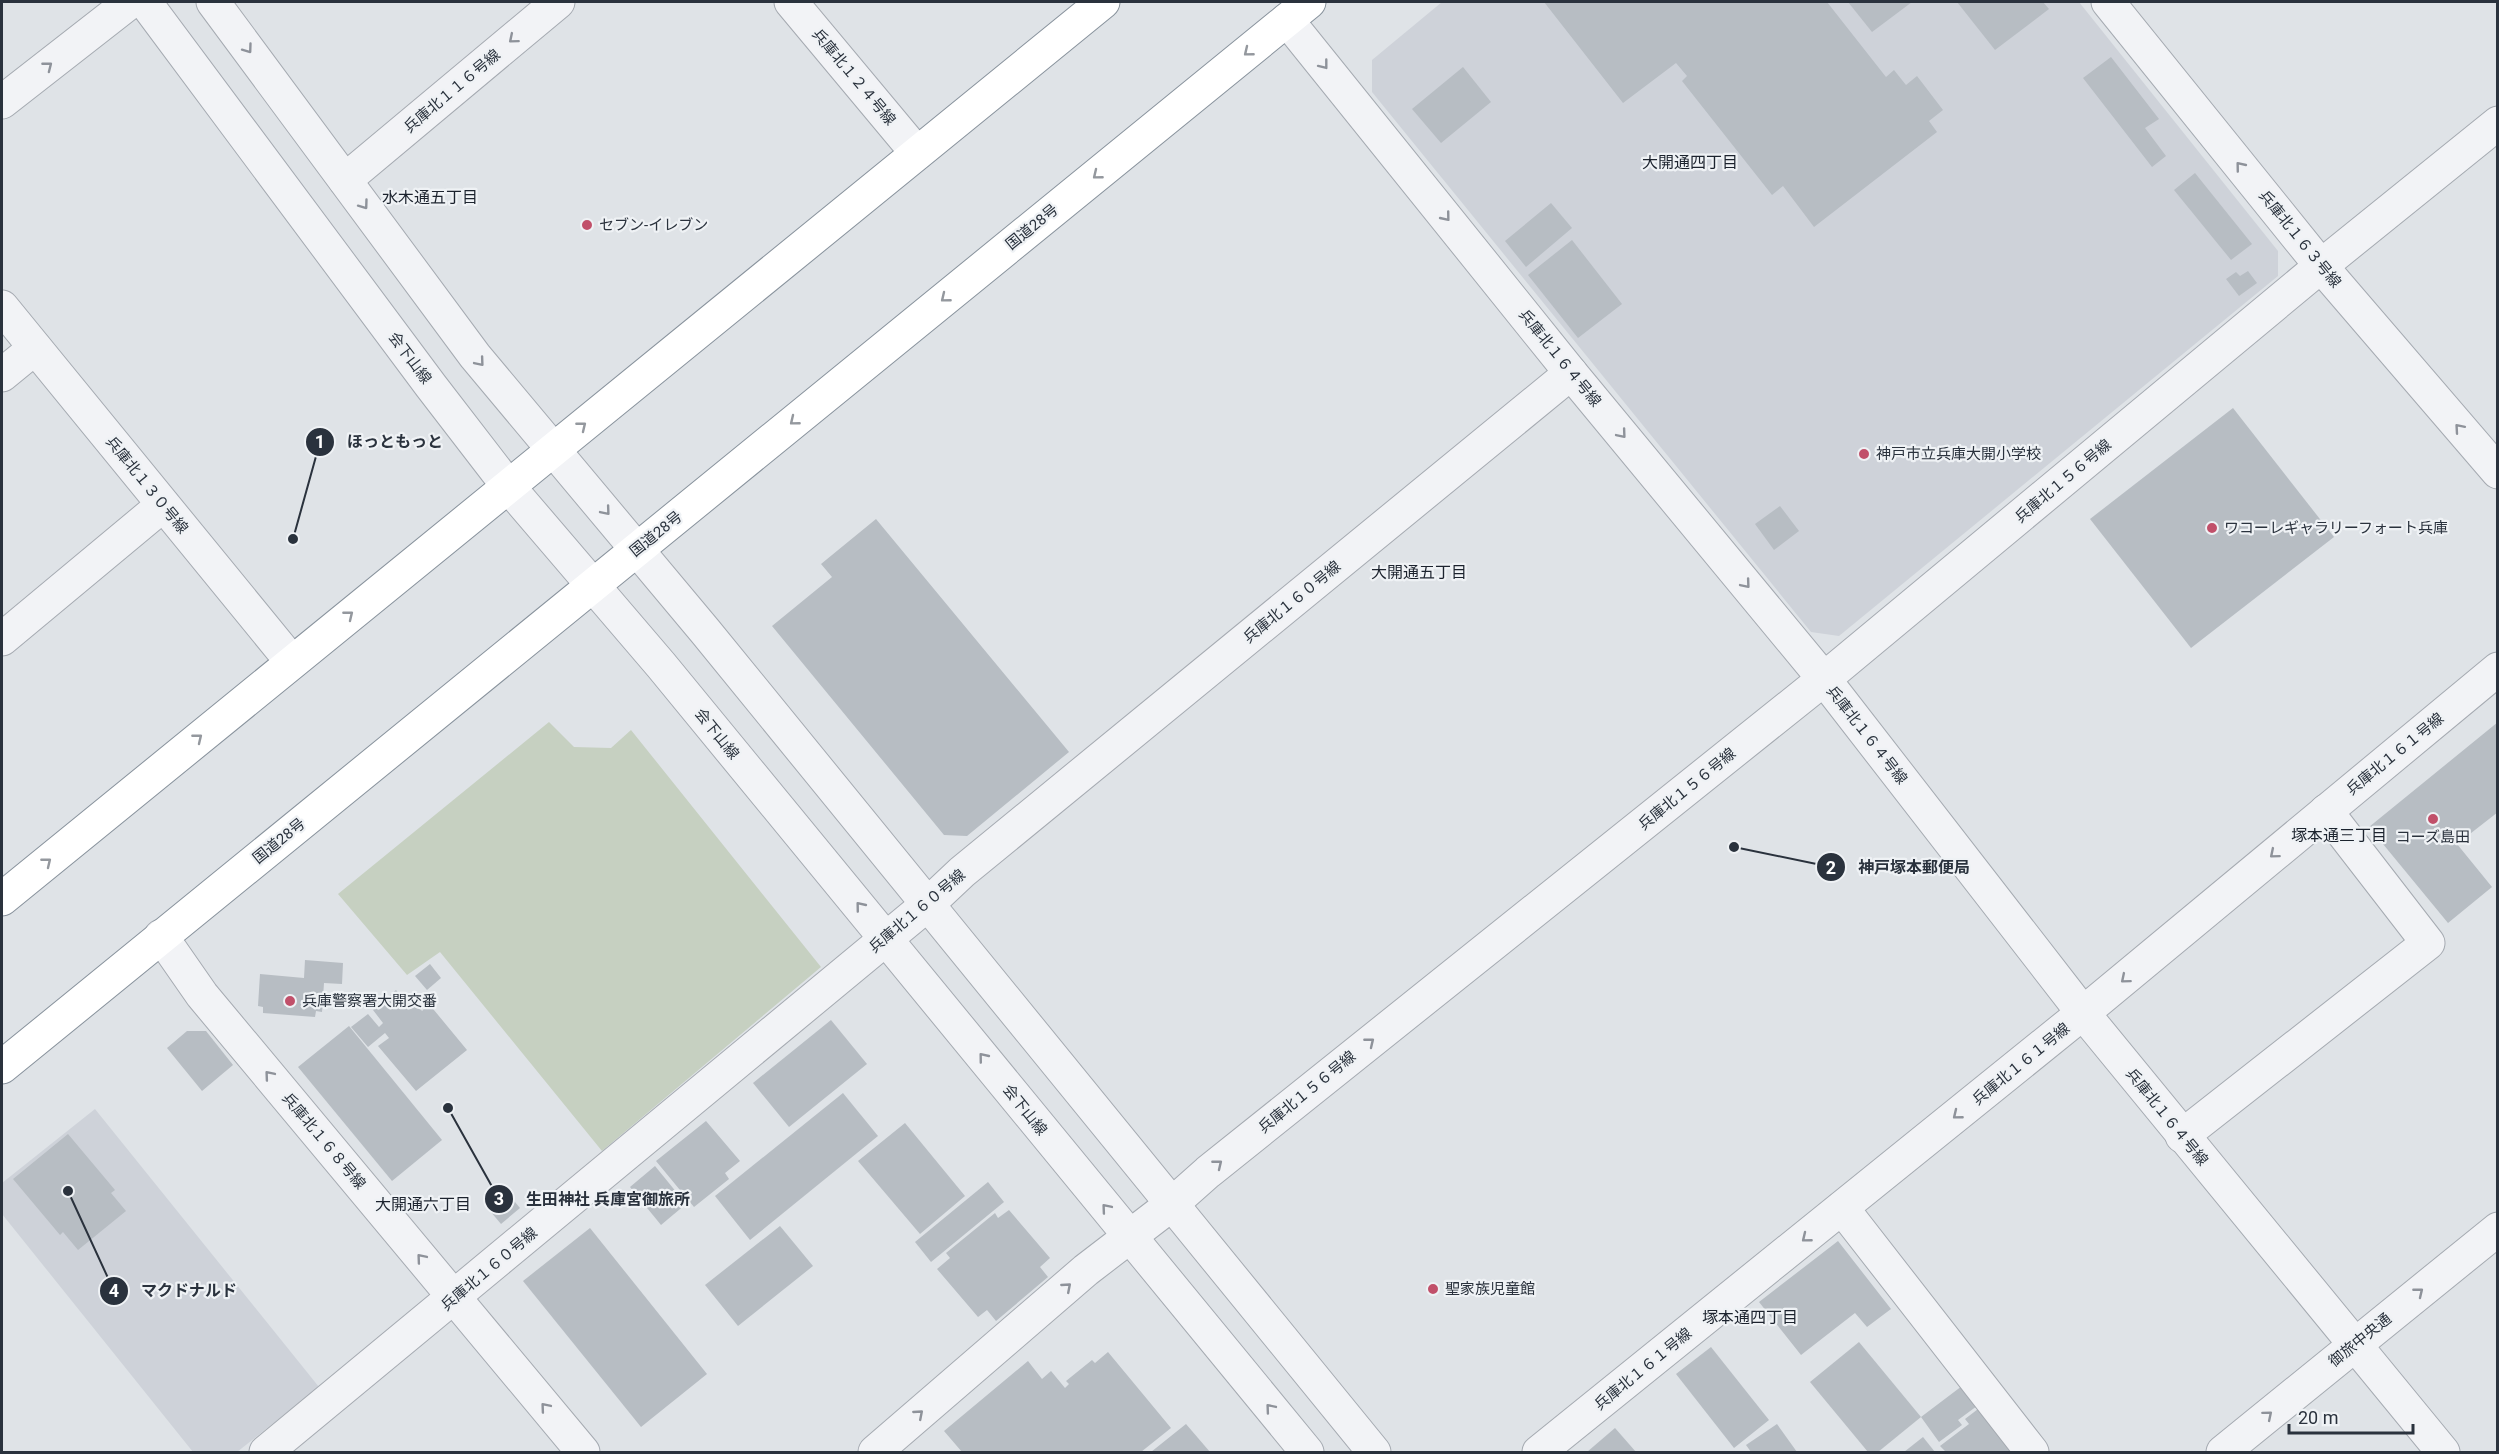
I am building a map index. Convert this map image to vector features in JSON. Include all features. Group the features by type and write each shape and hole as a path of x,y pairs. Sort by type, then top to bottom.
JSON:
{"highway":[{"path":"2,899 1103,2"},
{"name":"国道28号","path":"2,1067 1298,11"}],"street":[{"path":"2,102 130,2"},
{"name":"会下山線","path":"145,2 508,486 661,664 1307,1452"},
{"path":"213,2 475,356 637,549 1374,1452"},
{"name":"兵庫北１１６号線","path":"345,180 558,2"},
{"name":"兵庫北１２４号線","path":"790,2 917,153"},
{"name":"兵庫北１６３号線","path":"2108,2 2321,266 2498,472"},
{"name":"兵庫北１６４号線","path":"1298,11 1571,373 1824,679 2182,1136 2443,1452"},
{"name":"兵庫北１５６号線","path":"875,1452 1077,1278 1824,679 2321,266 2498,123"},
{"name":"兵庫北１３０号線","path":"2,307 292,662"},
{"path":"2,375 35,348"},
{"name":"兵庫北１６０号線","path":"266,1452 928,904 962,872 1571,373"},
{"path":"2,639 163,505"},
{"name":"兵庫北１６１号線","path":"1539,1452 2084,1013 2498,669"},
{"path":"2182,1136 2428,943 2326,811"},
{"name":"兵庫北１６８号線","path":"161,936 202,995 583,1452"},
{"path":"1842,1208 2032,1452"},
{"name":"御旅中央通","path":"2223,1452 2498,1229"}],"shaded area":[{"name":"神戸市立兵庫大開小学校","path":"1442,2 2079,2 2278,251 2278,276 1839,636 1811,632 1372,92 1372,60"},
{"path":"95,1109 319,1387 237,1452 193,1452 2,1214 2,1183"}],"green space":[{"path":"549,722 574,747 611,748 631,730 821,967 602,1151 440,952 407,975 338,894"}],"building":[{"path":"1544,2 1827,2 1886,77 1894,70 1906,85 1917,76 1943,110 1929,121 1937,132 1814,227 1783,186 1772,195 1682,81 1687,76 1676,63 1623,103"},
{"path":"1848,2 1912,2 1872,32"},
{"path":"1957,2 2043,2 2049,9 1995,50"},
{"path":"2111,57 2159,119 2145,128 2166,156 2152,167 2083,78"},
{"path":"1463,67 1491,102 1441,143 1412,109"},
{"path":"2195,173 2252,244 2231,260 2174,190"},
{"path":"1551,203 1572,228 1526,267 1505,241"},
{"path":"1572,240 1622,304 1578,338 1528,275"},
{"path":"2248,271 2257,283 2239,296 2226,279 2236,272 2240,276"},
{"name":"ワコーレギャラリーフォート兵庫","path":"2233,408 2334,537 2191,648 2090,519"},
{"path":"1780,506 1799,531 1774,550 1755,524"},
{"path":"876,519 1069,752 967,836 944,835 772,626 832,577 821,564"},
{"name":"コーズ島田","path":"2498,722 2498,812 2457,844 2492,887 2448,923 2369,827"},
{"path":"305,960 343,963 342,984 324,983 322,1012 316,1011 315,1017 263,1013 263,1007 258,1006 260,974 304,978"},
{"path":"430,964 441,978 427,990 415,976"},
{"path":"396,990 407,1004 413,999 422,1011 429,1004 467,1050 416,1091 378,1046 389,1038 385,1033 368,1047 351,1027 368,1014 379,1027 383,1023 373,1010"},
{"path":"831,1020 867,1064 789,1127 753,1083"},
{"path":"349,1026 442,1140 392,1181 298,1067"},
{"path":"187,1031 206,1031 233,1065 202,1091 167,1048"},
{"path":"843,1093 878,1136 750,1240 715,1196"},
{"path":"706,1121 740,1161 725,1173 729,1179 694,1207 656,1161"},
{"path":"905,1123 965,1196 920,1234 858,1161"},
{"path":"68,1134 115,1190 111,1193 126,1211 78,1250 63,1232 60,1235 13,1179"},
{"path":"655,1166 686,1204 661,1225 630,1187"},
{"path":"988,1182 1004,1202 931,1262 915,1242"},
{"path":"504,1189 520,1208 501,1224 485,1205"},
{"path":"1009,1210 1050,1258 1040,1267 1048,1277 996,1321 987,1310 978,1317 937,1269 950,1258 946,1253 995,1213 998,1218"},
{"path":"780,1226 813,1266 738,1326 705,1285"},
{"path":"590,1228 707,1374 641,1427 523,1281"},
{"path":"1838,1241 1891,1309 1867,1327 1855,1313 1801,1355 1759,1302"},
{"path":"1859,1342 1921,1417 1878,1452 1868,1452 1810,1382"},
{"path":"1711,1347 1769,1420 1734,1448 1676,1374"},
{"path":"1108,1352 1171,1428 1141,1452 962,1452 944,1431 1028,1361 1042,1379 1051,1371 1065,1388 1069,1384 1066,1381 1092,1360 1095,1363"},
{"path":"1962,1386 1977,1406 1958,1420 1962,1425 1939,1442 1921,1417"},
{"path":"1982,1406 2013,1452 1946,1452 1940,1446 1969,1424 1965,1419"},
{"path":"1186,1424 1210,1452 1151,1452"},
{"path":"1777,1424 1797,1452 1751,1452 1746,1445"},
{"path":"1615,1428 1636,1452 1587,1452"},
{"path":"1923,1437 1935,1452 1904,1452"}],"place":[{"name":"セブン-イレブン","path":"587,225"},
{"name":"神戸市立兵庫大開小学校","path":"1864,454"},
{"name":"ワコーレギャラリーフォート兵庫","path":"2212,528"},
{"name":"ほっともっと","path":"293,539"},
{"name":"コーズ島田","path":"2433,819"},
{"name":"神戸塚本郵便局","path":"1734,847"},
{"name":"兵庫警察署大開交番","path":"290,1001"},
{"name":"生田神社 兵庫宮御旅所","path":"448,1108"},
{"name":"マクドナルド","path":"68,1191"},
{"name":"聖家族児童館","path":"1433,1289"}],"district":[{"name":"大開通四丁目","path":"1690,162"},
{"name":"水木通五丁目","path":"430,197"},
{"name":"大開通五丁目","path":"1419,572"},
{"name":"塚本通三丁目","path":"2339,835"},
{"name":"大開通六丁目","path":"423,1204"},
{"name":"塚本通四丁目","path":"1750,1317"}]}
